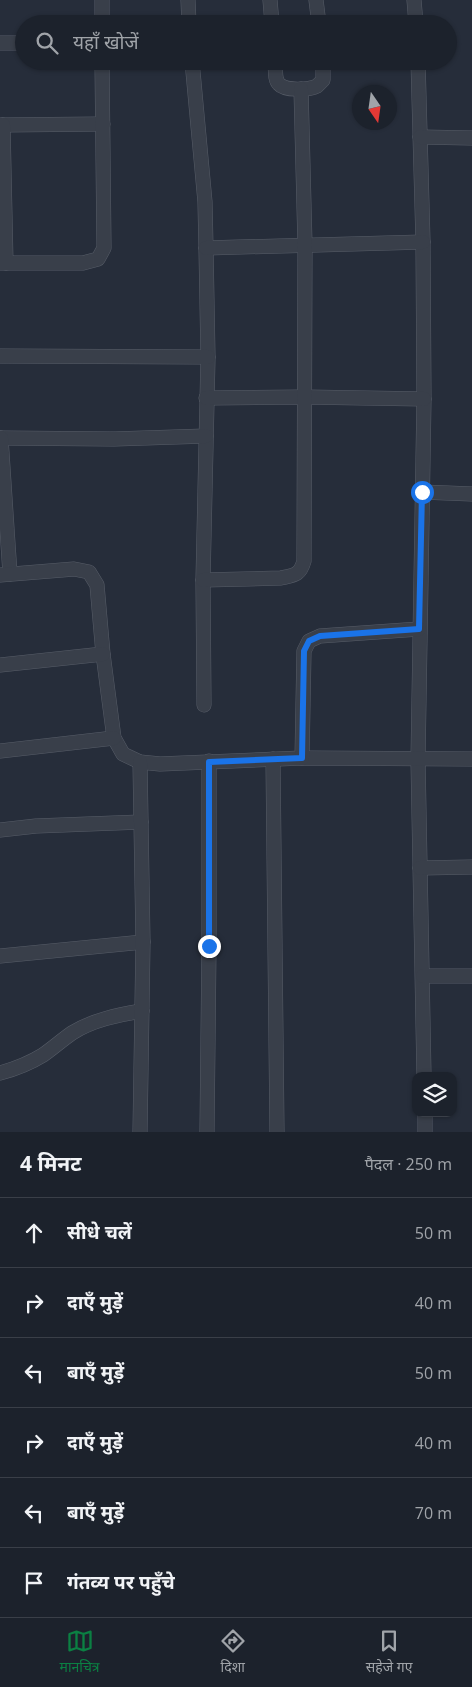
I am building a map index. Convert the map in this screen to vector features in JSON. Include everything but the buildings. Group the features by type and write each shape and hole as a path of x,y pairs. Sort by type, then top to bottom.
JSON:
{"street":[{"path":"102,0 102,15"},
{"path":"188,0 189,15"},
{"path":"270,0 271,15"},
{"path":"316,0 318,15"},
{"path":"414,0 415,15"},
{"path":"0,43 15,42"},
{"path":"102,70 105,234 104,248 98,259 83,263 3,263 2,125 103,124"},
{"path":"193,70 205,202 208,357 203,580 204,705"},
{"path":"275,70 276,80 280,86 287,89 318,86 323,80 323,70"},
{"path":"418,70 423,242 424,399 418,760 424,1072"},
{"path":"203,580 282,578 294,575 301,570 304,561 305,245 302,89"},
{"path":"420,137 472,138"},
{"path":"206,248 423,242"},
{"path":"0,356 208,357"},
{"path":"206,398 424,399"},
{"path":"206,436 114,439 0,438 5,575 74,569 89,572 97,586 103,654 114,738 123,754 140,762 160,764 302,758 472,759"},
{"path":"422,492 472,494"},
{"path":"302,758 304,651 309,641 320,636 419,629"},
{"path":"0,665 103,654"},
{"path":"0,751 114,738"},
{"path":"273,759 277,1132"},
{"path":"140,762 143,942 140,1132"},
{"path":"206,1132 209,762"},
{"path":"0,830 36,826 142,822"},
{"path":"420,868 472,867"},
{"path":"0,956 143,942"},
{"path":"423,976 472,976"},
{"path":"0,1073 13,1070 42,1055 72,1033 90,1024 110,1016 142,1011"},
{"path":"424,1132 425,1117"}],"route":[{"path":"209,946 209,762 302,758 304,651 309,641 320,636 419,629 422,492"}]}
